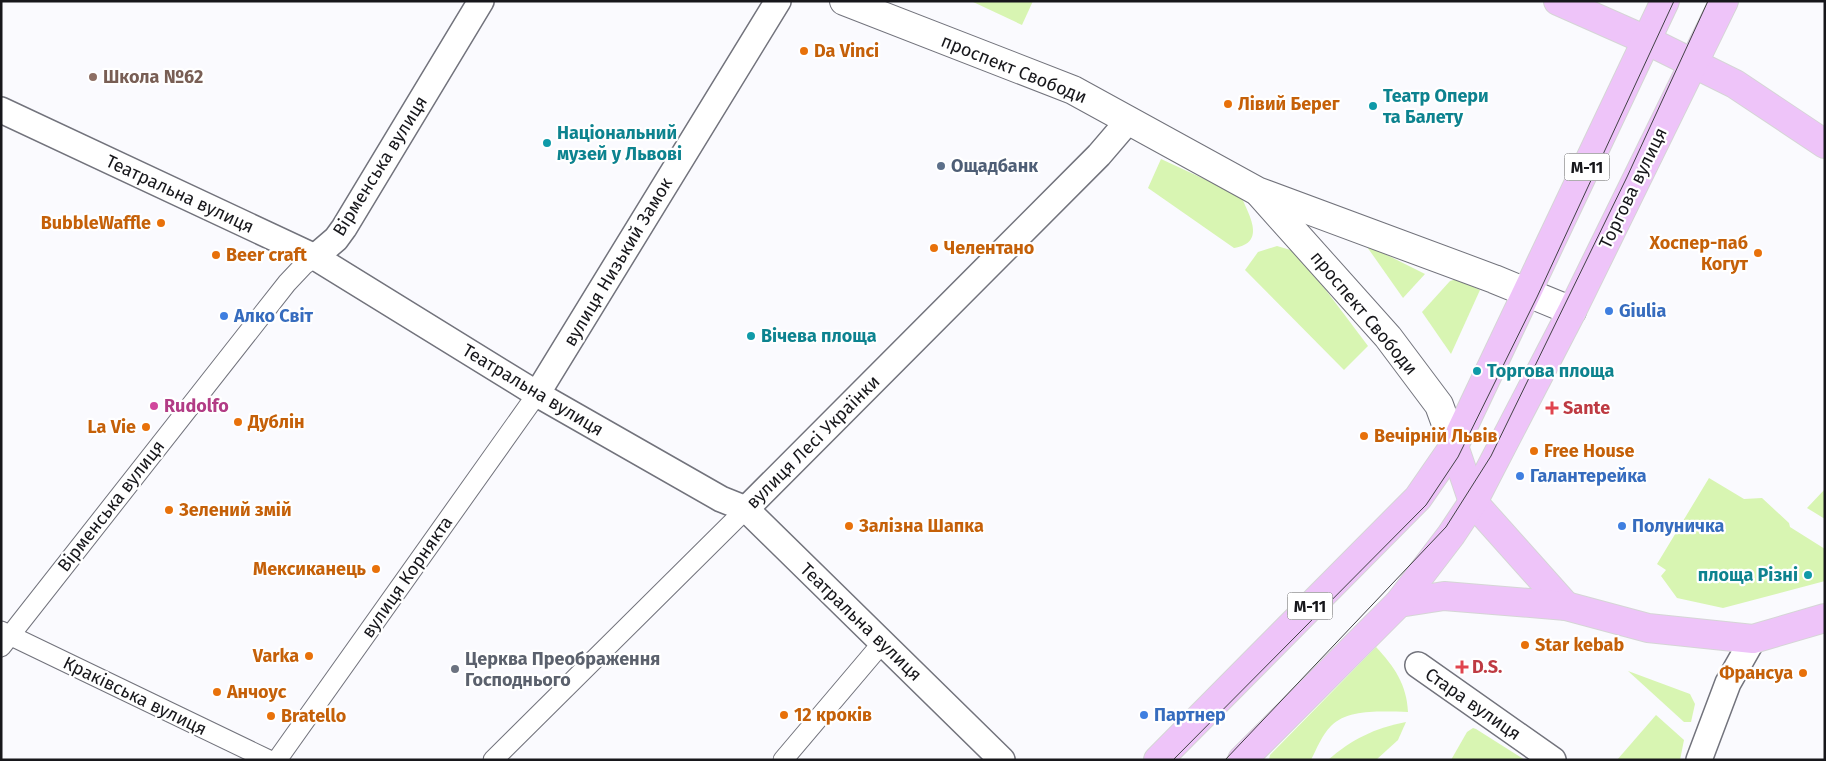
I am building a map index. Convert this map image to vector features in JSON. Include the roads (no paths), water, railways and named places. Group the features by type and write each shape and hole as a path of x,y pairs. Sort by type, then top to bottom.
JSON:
{"main road":[{"name":"проспект Свободи","path":"844,1 1073,90 1257,191 1528,294"},
{"path":"1558,1 1646,40 1734,84 1825,144"},
{"name":"М-11","path":"1158,760 1418,498 1454,446 1528,294 1665,1"},
{"name":"М-11","path":"1694,64 1724,1"},
{"name":"Торгова вулиця","path":"1473,502 1572,311 1694,64"},
{"name":"проспект Свободи","path":"1257,191 1388,337 1439,405 1454,446"},
{"path":"1528,294 1572,311"},
{"path":"1454,446 1473,502 1566,606"},
{"name":"М-11","path":"1242,760 1399,603 1473,502"},
{"path":"1399,603 1444,596 1566,606 1648,628 1754,639 1825,618"}],"street":[{"name":"Вірменська вулиця","path":"4,638 287,283 304,265 336,239 481,1"},
{"name":"вулиця Низький Замок","path":"537,394 778,1"},
{"name":"Театральна вулиця","path":"1,110 315,257 537,394 721,499 746,509 1002,760"},
{"name":"вулиця Лесі Українки","path":"492,760 746,509 1099,155 1129,120"},
{"name":"вулиця Корнякта","path":"277,760 537,394"},
{"name":"Краківська вулиця","path":"4,638 269,760"},
{"path":"1699,760 1728,682 1754,639"},
{"path":"783,760 883,642"},
{"name":"Стара вулиця","path":"1418,665 1553,760"}],"tram line":[{"path":"1173,760 1426,505 1458,457 1537,297 1674,1"},
{"path":"1225,760 1446,527 1491,456 1627,177 1708,1"}],"place":[{"name":"Da Vinci","path":"804,51"},
{"name":"Школа №62","path":"93,77"},
{"name":"Лівий Берег","path":"1228,104"},
{"name":"Театр Опери та Балету","path":"1373,106"},
{"name":"Національний музей у Львові","path":"547,143"},
{"name":"Ощадбанк","path":"941,166"},
{"name":"BubbleWaffle","path":"161,223"},
{"name":"Челентано","path":"934,248"},
{"name":"Хоспер-паб Когут","path":"1758,253"},
{"name":"Beer craft","path":"216,255"},
{"name":"Giulia","path":"1609,311"},
{"name":"Алко Світ","path":"224,316"},
{"name":"Вічева площа","path":"751,336"},
{"name":"Торгова площа","path":"1477,371"},
{"name":"Rudolfo","path":"154,406"},
{"name":"Sante","path":"1552,408"},
{"name":"Дублін","path":"238,422"},
{"name":"La Vie","path":"146,427"},
{"name":"Вечірній Львів","path":"1364,436"},
{"name":"Free House","path":"1534,451"},
{"name":"Галантерейка","path":"1520,476"},
{"name":"Зелений змій","path":"169,510"},
{"name":"Залізна Шапка","path":"849,526"},
{"name":"Полуничка","path":"1622,526"},
{"name":"Мексиканець","path":"376,569"},
{"name":"площа Різні","path":"1808,575"},
{"name":"Star kebab","path":"1525,645"},
{"name":"Varka","path":"309,656"},
{"name":"D.S.","path":"1462,667"},
{"name":"Церква Преображення Господнього","path":"455,669"},
{"name":"Франсуа","path":"1803,673"},
{"name":"Анчоус","path":"217,692"},
{"name":"12 кроків","path":"784,715"},
{"name":"Партнер","path":"1144,715"},
{"name":"Bratello","path":"271,716"}]}
